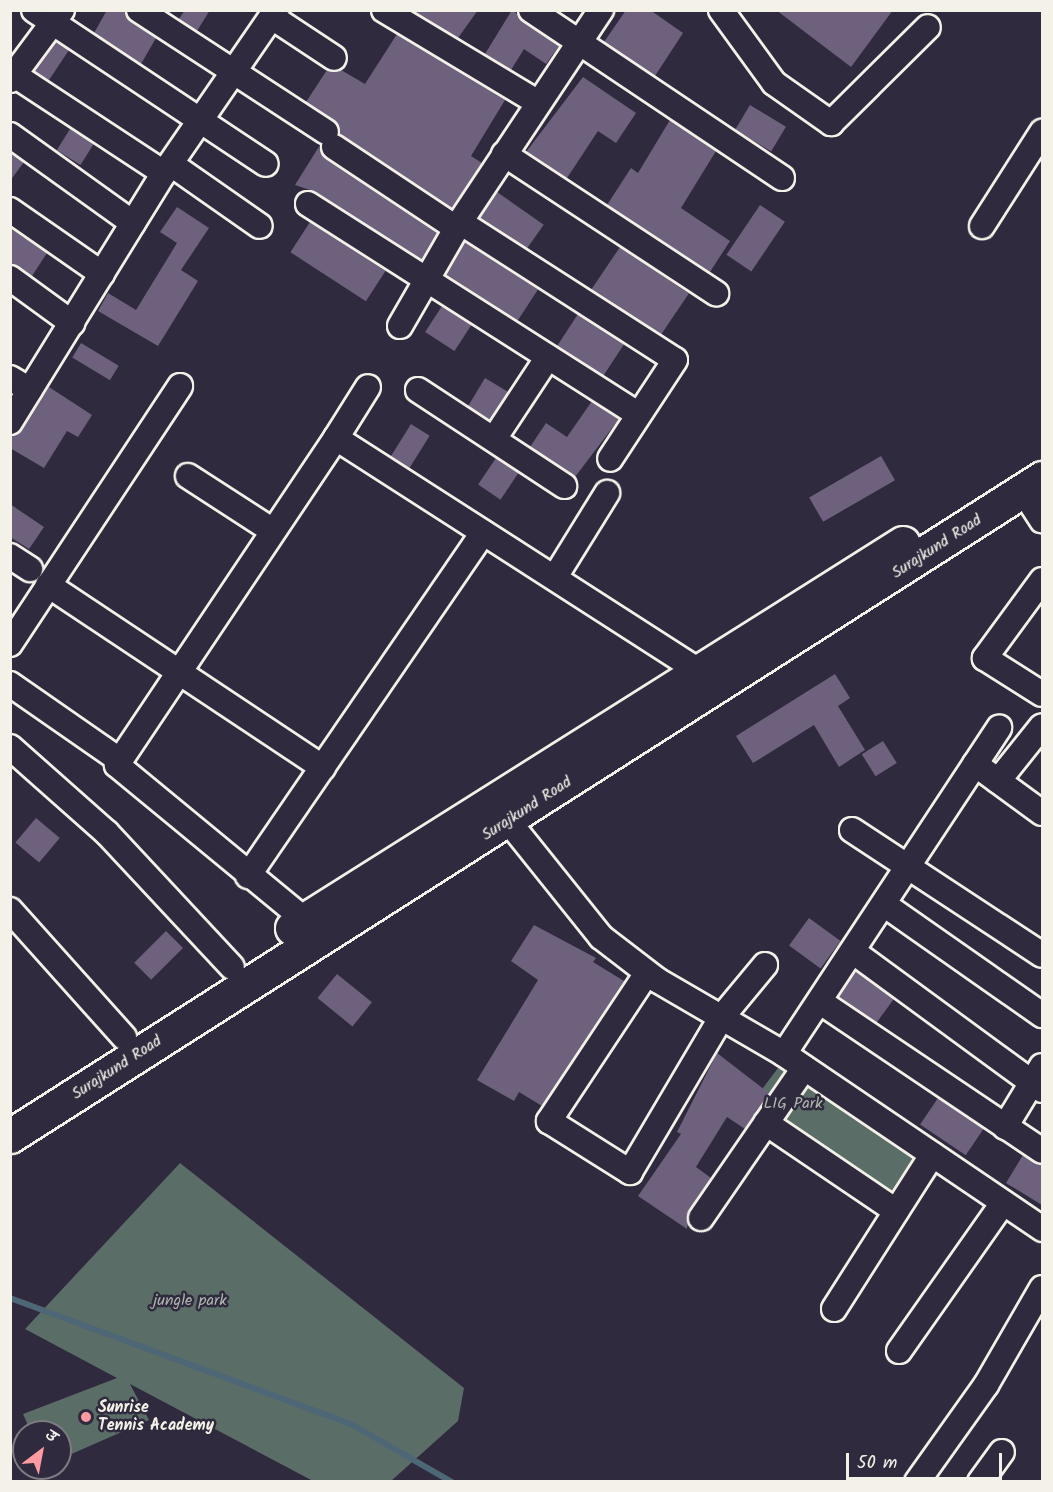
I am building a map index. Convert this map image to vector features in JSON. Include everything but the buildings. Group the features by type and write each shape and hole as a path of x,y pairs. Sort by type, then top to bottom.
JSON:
{"main road":[{"name":"Surajkund Road","path":"10,1109 305,920 500,811 697,670 1042,456"},
{"name":"Surajkund Road","path":"10,1136 500,811 1033,484"}],"street":[{"path":"139,10 458,225 675,360 610,459"},
{"path":"384,10 537,102"},
{"path":"531,10 782,178"},
{"path":"400,326 458,225 537,102 601,10"},
{"path":"721,10 774,83 831,123 928,27"},
{"path":"10,422 20,384 72,323 167,169 274,14 334,58"},
{"path":"260,226 12,76 49,15 266,164"},
{"path":"982,226 1042,132"},
{"path":"10,135 133,223"},
{"path":"504,153 716,293"},
{"path":"308,204 638,414"},
{"path":"10,210 102,274"},
{"path":"10,278 72,323"},
{"path":"494,439 548,357"},
{"path":"10,644 180,386"},
{"path":"305,920 119,772 118,759 336,438 368,387"},
{"path":"418,390 564,486"},
{"path":"336,438 697,670"},
{"path":"188,476 273,531"},
{"path":"1033,484 1042,520"},
{"path":"555,577 608,493"},
{"path":"248,876 483,533"},
{"path":"1042,580 984,658 1042,694"},
{"path":"48,585 323,768"},
{"path":"10,684 118,759"},
{"path":"998,781 1042,726"},
{"path":"784,1054 855,953 999,728"},
{"path":"10,747 107,833 232,967"},
{"path":"975,764 1042,813"},
{"path":"500,811 586,923 647,973 784,1054 1042,1229"},
{"path":"852,830 1042,955"},
{"path":"885,905 1042,1015"},
{"path":"10,910 124,1037"},
{"path":"855,953 1039,1080 1005,1127"},
{"path":"647,973 549,1121 630,1172 721,1018 765,965"},
{"path":"822,1003 1042,1151"},
{"path":"701,1218 804,1068"},
{"path":"766,1123 896,1211"},
{"path":"834,1309 932,1155"},
{"path":"899,1350 1003,1203"},
{"path":"917,1482 986,1385 1042,1288"},
{"path":"980,1482 1002,1452"}],"green space":[{"name":"LIG Park","path":"784,1060 937,1176 901,1224 747,1109"},
{"name":"jungle park","path":"180,1163 464,1388 458,1421 391,1481 313,1481 130,1384 149,1420 72,1454 72,1420 26,1420 23,1414 117,1378 25,1329"}],"waterway":[{"path":"10,1298 351,1424 452,1482"}],"place":[{"name":"Sunrise Tennis Academy","path":"86,1417"}]}
